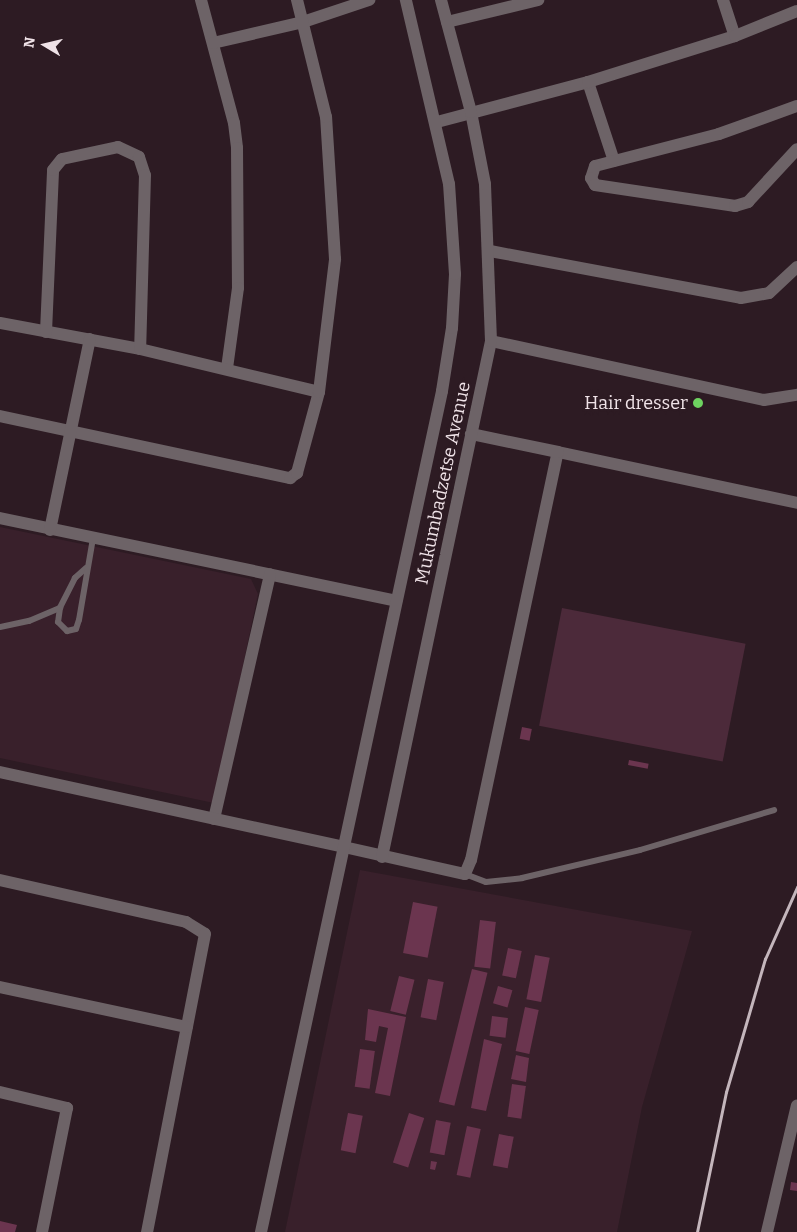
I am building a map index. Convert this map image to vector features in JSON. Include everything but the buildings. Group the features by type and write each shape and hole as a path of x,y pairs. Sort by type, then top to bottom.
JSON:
{"street":[{"path":"201,0 234,123 238,177 238,288 227,368"},
{"path":"0,416 290,478 302,463 319,392 331,314 334,208 326,117 297,0"},
{"path":"213,43 303,22 369,0"},
{"path":"261,1232 442,392 453,310 449,184 437,122 406,0"},
{"name":"Mukumbadzetse Avenue","path":"382,857 491,341 490,251 472,112 441,0"},
{"path":"447,22 538,0"},
{"path":"722,0 735,36"},
{"path":"437,122 588,82 735,36 797,11"},
{"path":"588,82 614,161"},
{"path":"797,106 719,134 595,166 591,175 595,185 725,208 748,202 797,149"},
{"path":"46,332 53,170 62,159 118,147 139,157 145,175 140,349"},
{"path":"490,251 741,298 769,293 797,268"},
{"path":"0,322 227,368 319,392"},
{"path":"50,530 90,339"},
{"path":"491,341 764,400 797,395"},
{"path":"471,434 797,503"},
{"path":"0,772 465,874 486,795 558,452"},
{"path":"0,518 396,601"},
{"path":"214,819 270,574"},
{"path":"0,880 201,929 206,942 187,1027 147,1232"},
{"path":"0,987 187,1027"},
{"path":"0,1092 67,1108 42,1232"},
{"path":"767,1232 797,1105"}],"lane":[{"path":"86,568 75,578 60,608 60,626 67,631 76,629 93,538"},
{"path":"0,627 29,621 60,608"},
{"path":"465,874 486,882 522,878 640,850 774,810"}],"shaded area":[{"path":"0,527 251,579 258,594 214,803 0,758"},
{"path":"562,608 746,644 723,761 539,726"},
{"path":"360,870 692,931 642,1107 617,1232 285,1232"}],"railway":[{"path":"697,1232 726,1092 765,959 797,887"}],"place":[{"name":"Hair dresser","path":"698,403"}]}
